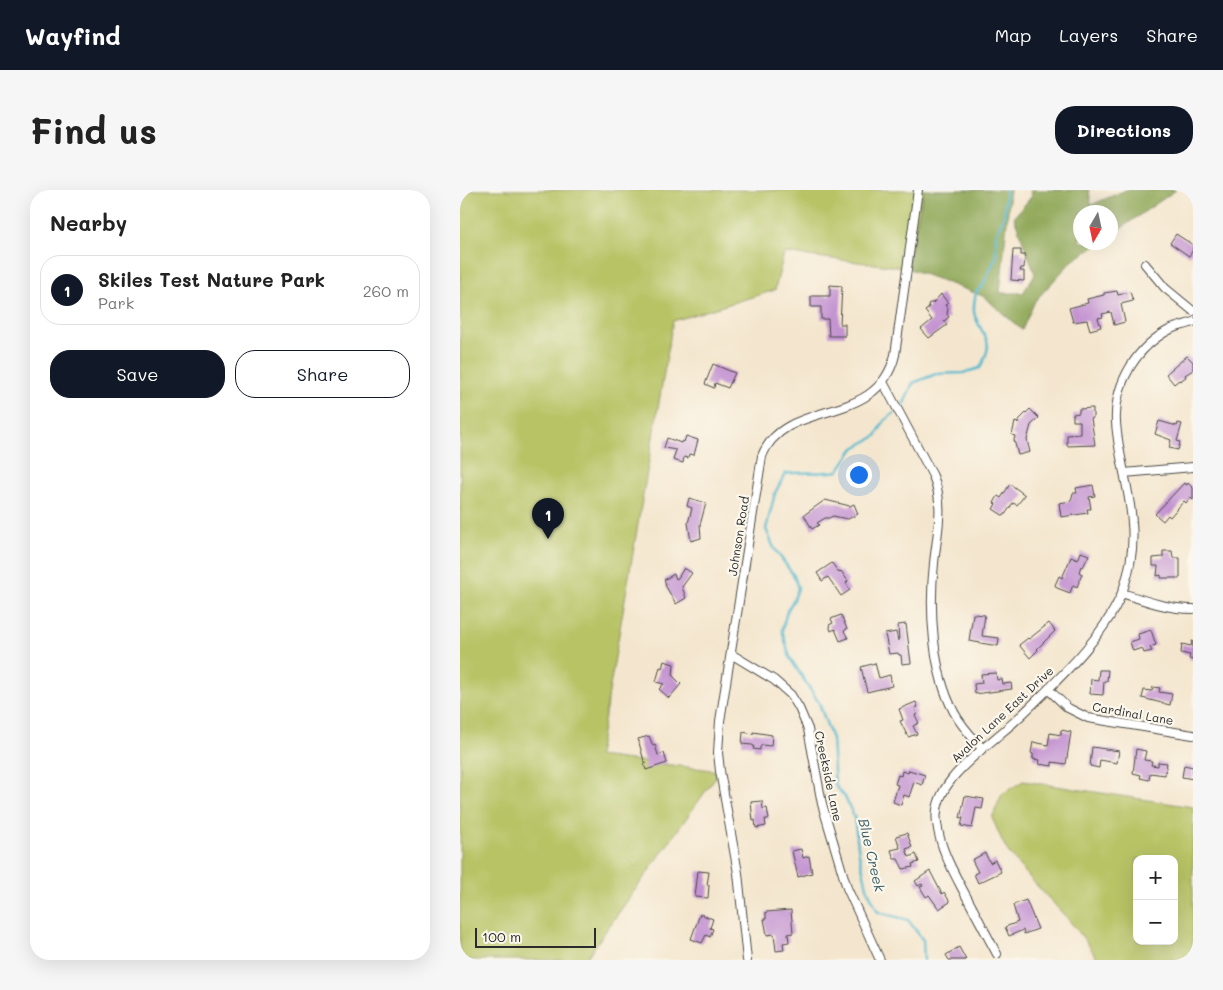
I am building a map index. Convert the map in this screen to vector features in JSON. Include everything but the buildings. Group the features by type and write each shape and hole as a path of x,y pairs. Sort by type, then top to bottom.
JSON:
{"street":[{"name":"Johnson Road","path":"746,960 738,874 718,753 720,720 761,462 772,439 784,429 861,400 873,393 890,371 896,355 918,190"},
{"path":"1145,264 1165,288 1193,311"},
{"name":"Avalon Lane East Drive","path":"997,954 948,862 937,824 939,804 950,782 966,762 1015,721 1048,689 1099,634 1114,610 1122,593 1130,567 1133,536 1116,418 1119,392 1125,375 1137,356 1153,341 1172,329 1193,322"},
{"path":"883,382 938,489 940,506 931,597 937,657 946,693 954,712 966,730 982,748"},
{"path":"1124,473 1193,467"},
{"path":"1122,593 1161,606 1193,609"},
{"name":"Creekside Lane","path":"731,654 774,680 791,695 799,708 808,729 822,804 847,888 880,960"},
{"name":"Cardinal Lane","path":"1048,689 1068,708 1088,718 1193,735"}],"green space":[{"path":"460,190 924,190 907,268 784,253 775,290 673,321 598,756 720,771 585,960 460,960"},
{"path":"924,190 1010,190 1000,293 1023,293 1035,274 1014,217 1032,196 1030,190 1089,190 1091,205 1073,205 1073,250 1089,250 1071,262 1035,301 1022,330 983,296 907,268"},
{"path":"1126,190 1176,190 1118,230 1118,205 1091,205"},
{"path":"1023,781 1193,807 1193,960 1098,960 1078,931 1007,850 992,818 1002,794"}],"waterway":[{"name":"Blue Creek","path":"902,408 913,383 936,374 963,373 980,368 985,358 988,345 987,340 975,316 974,304 976,292 982,287 996,257 996,235 1004,216 1006,190"},
{"name":"Blue Creek","path":"894,413 884,421 876,436 854,448 838,471 785,474 775,493 766,529 774,548 794,576 798,588 787,611 782,630 790,658 819,703 832,739 835,785 845,797 854,817 859,854 868,891 878,912 908,920 923,940 924,960"}],"place":[{"name":"Skiles Test Nature Park","path":"548,539"}]}
